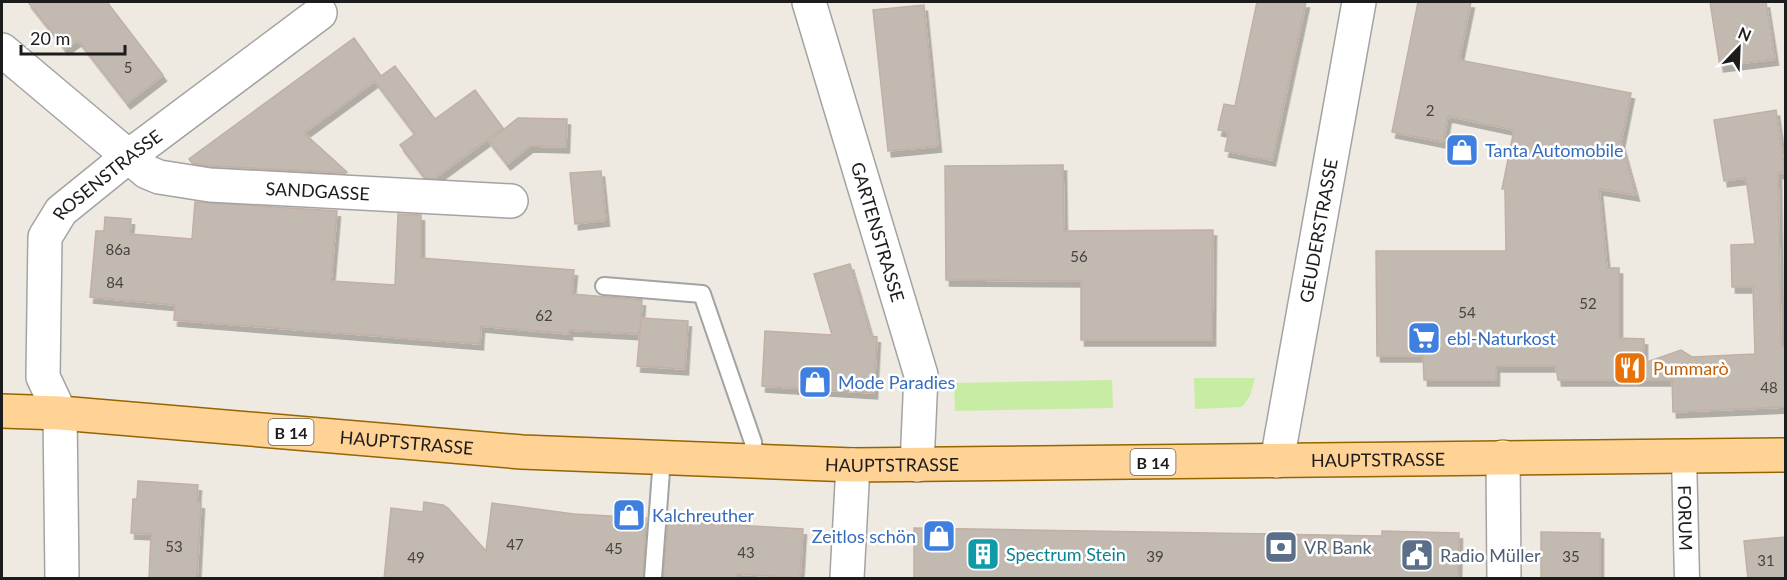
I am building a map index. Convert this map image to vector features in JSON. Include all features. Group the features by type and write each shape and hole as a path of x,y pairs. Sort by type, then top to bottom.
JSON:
{"main road":[{"name":"HAUPTSTRASSE","path":"2,411 60,413 522,452 853,465 1785,455"}],"street":[{"name":"GARTENSTRASSE","path":"809,2 921,375 917,465"},
{"name":"GEUDERSTRASSE","path":"1277,460 1359,2"},
{"name":"ROSENSTRASSE","path":"60,413 44,377 45,237 61,211 129,156 320,14"},
{"name":"SANDGASSE","path":"2,50 147,172 159,177 210,185 511,201"},
{"path":"60,413 62,579"},
{"name":"FORUM","path":"1684,456 1687,579"},
{"path":"1503,457 1504,579"},
{"path":"847,579 853,465"}],"lane":[{"path":"604,286 702,294 753,442 754,462"},
{"path":"653,579 662,458"}],"green space":[{"path":"1194,378 1255,378 1250,396 1242,407 1195,409"},
{"path":"1112,380 1113,408 955,411 954,383"}],"building":[{"path":"28,2 107,2 163,75 127,103 78,40 65,49"},
{"path":"1257,2 1306,2 1272,160 1225,151 1229,132 1218,130 1224,104 1235,106"},
{"path":"1418,2 1471,2 1459,60 1631,93 1621,142 1636,195 1599,189 1607,268 1619,268 1619,338 1644,339 1644,363 1681,350 1692,357 1755,354 1753,287 1732,287 1731,245 1755,244 1746,178 1724,181 1714,120 1776,110 1785,172 1778,173 1781,347 1785,347 1785,407 1673,412 1672,380 1558,380 1556,366 1496,366 1496,380 1424,380 1423,356 1377,356 1376,251 1506,251 1505,189 1502,189 1514,130 1448,116 1443,142 1392,132"},
{"path":"1710,2 1766,2 1775,59 1720,66"},
{"path":"924,5 938,146 888,151 873,10"},
{"path":"354,38 381,76 395,66 435,119 475,90 503,128 435,178 425,178 400,145 415,134 375,81 304,133 347,172 345,173 192,163 189,159"},
{"path":"518,118 567,119 566,147 530,146 507,164 489,141"},
{"path":"1063,165 1064,231 1213,230 1212,340 1081,340 1081,281 946,280 945,166"},
{"path":"601,171 606,220 575,224 570,173"},
{"path":"195,202 337,211 331,281 395,285 398,214 421,215 421,258 574,270 572,294 642,300 640,334 569,330 569,334 481,326 480,344 174,320 175,305 90,297 96,231 104,231 105,217 131,219 130,234 192,239"},
{"path":"850,264 871,336 877,337 874,393 762,386 765,331 832,335 814,274"},
{"path":"641,318 688,321 685,369 637,366"},
{"path":"138,481 198,485 197,502 201,503 197,579 149,579 151,534 131,533 133,499 137,499"},
{"path":"424,502 448,508 486,551 492,503 574,514 646,518 643,579 384,579 391,508 423,512"},
{"path":"668,521 803,529 800,578 737,574 737,579 663,579"},
{"path":"914,528 1382,536 1382,531 1459,533 1458,579 914,579"},
{"path":"1541,532 1600,533 1600,579 1541,579"},
{"path":"1785,537 1785,579 1748,579 1744,541"}],"place":[{"name":"Tanta Automobile","path":"1462,150"},
{"name":"ebl-Naturkost","path":"1424,338"},
{"name":"Pummarò","path":"1630,368"},
{"name":"Mode Paradies","path":"815,382"},
{"name":"Kalchreuther","path":"629,515"},
{"name":"Zeitlos schön","path":"939,536"},
{"name":"VR Bank","path":"1281,547"},
{"name":"Spectrum Stein","path":"983,554"},
{"name":"Radio Müller","path":"1417,555"}]}
